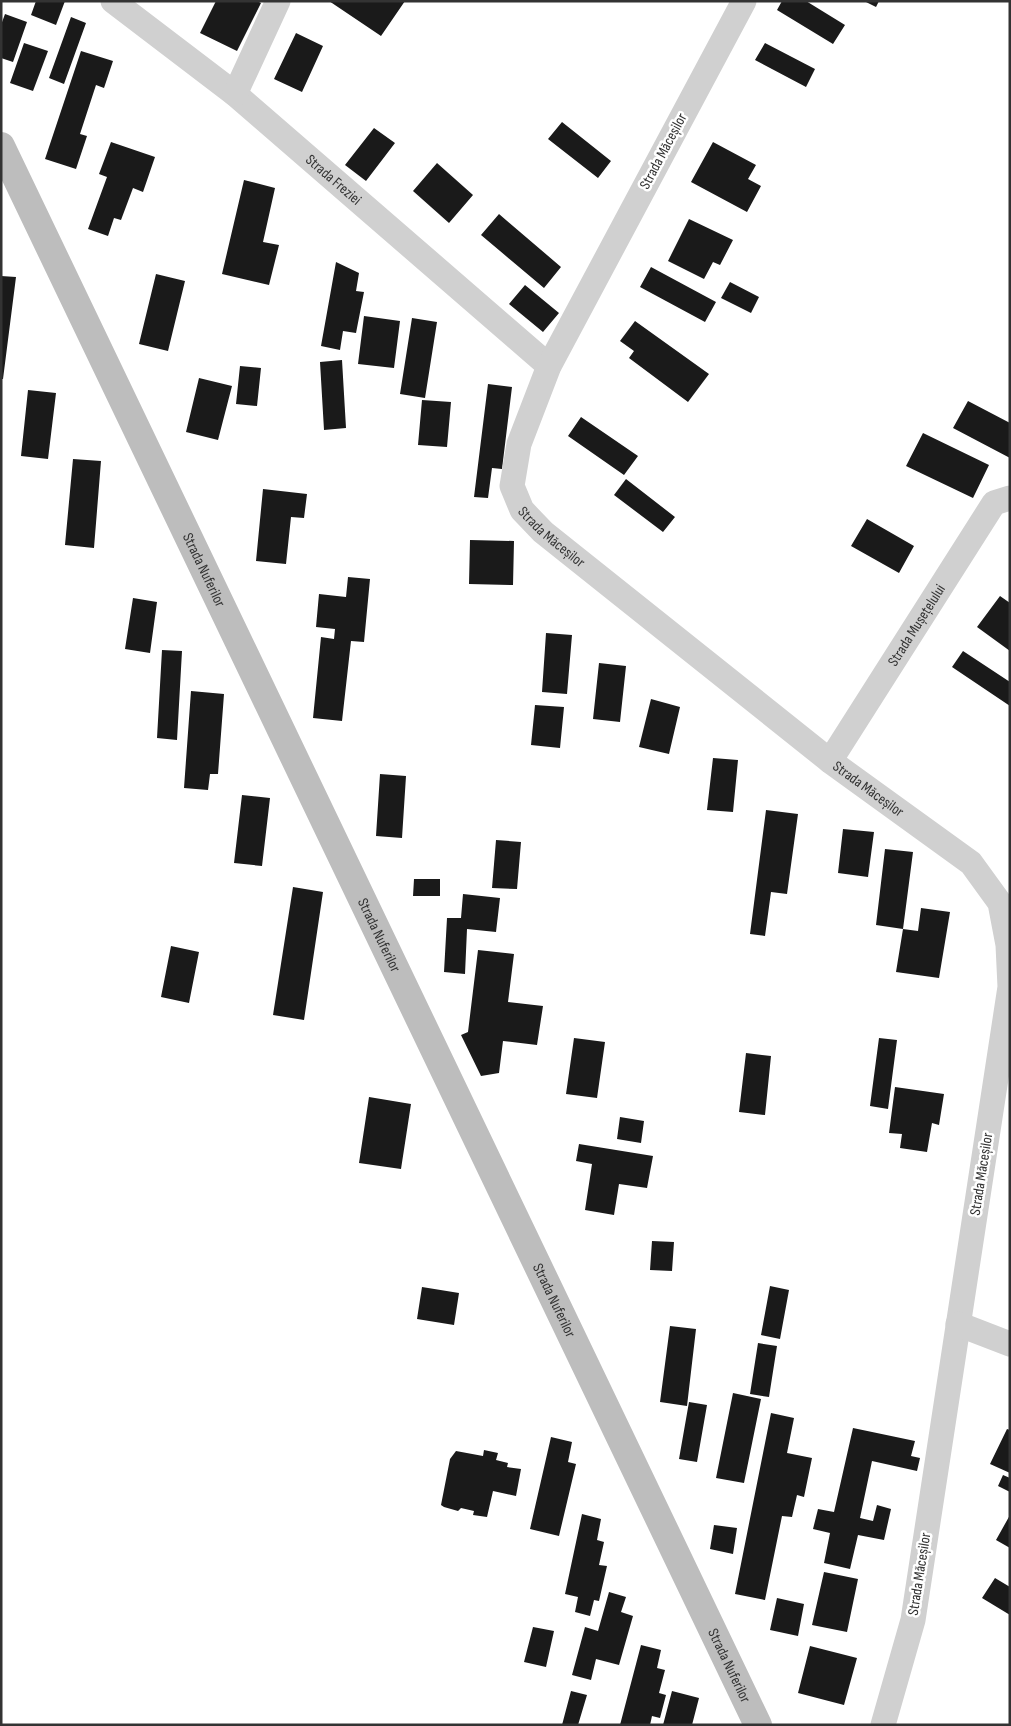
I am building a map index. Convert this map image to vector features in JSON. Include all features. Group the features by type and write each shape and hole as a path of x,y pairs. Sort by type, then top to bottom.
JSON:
{"main road":[{"name":"Strada Nuferilor","path":"1,146 758,1725"}],"street":[{"name":"Strada Freziei","path":"113,1 234,94 549,366"},
{"path":"234,94 278,1"},
{"name":"Strada Măceșilor","path":"744,1 549,366 518,444 512,486 522,510 542,532 830,761 971,864 1000,903 1008,945 1010,987 913,1620 882,1725"},
{"name":"Strada Mușețelului","path":"830,761 994,503 1010,498"},
{"path":"958,1324 1010,1344"}],"building":[{"path":"36,1 65,1 56,25 31,15"},
{"path":"216,1 257,1 261,3 237,51 200,33"},
{"path":"329,1 405,1 381,36"},
{"path":"782,1 806,1 845,25 833,44 777,10"},
{"path":"864,1 879,1 876,7"},
{"path":"5,14 27,22 13,62 1,58 1,25"},
{"path":"71,17 86,23 64,84 49,78"},
{"path":"296,33 323,46 302,92 274,79"},
{"path":"24,43 48,51 33,91 10,83"},
{"path":"765,43 815,69 806,87 755,60"},
{"path":"81,51 113,61 104,88 96,85 80,134 87,136 76,169 45,159"},
{"path":"562,122 611,161 598,178 548,139"},
{"path":"374,128 395,143 366,181 345,165"},
{"path":"111,142 155,157 143,192 133,188 121,220 114,218 108,236 88,229 107,177 99,174"},
{"path":"713,142 756,165 748,179 761,186 747,212 691,182"},
{"path":"437,163 473,195 449,223 413,191"},
{"path":"244,180 275,188 263,242 279,245 269,285 222,274"},
{"path":"499,214 561,267 544,288 481,235"},
{"path":"689,219 733,240 720,265 713,262 704,279 668,261"},
{"path":"336,262 359,273 356,291 364,292 356,333 343,331 340,350 321,346"},
{"path":"651,267 716,302 705,322 640,287"},
{"path":"156,274 185,281 168,351 139,344"},
{"path":"1,276 16,277 3,379 1,379"},
{"path":"730,282 759,297 751,313 721,298"},
{"path":"525,285 559,313 543,332 509,304"},
{"path":"364,316 400,321 394,368 358,364"},
{"path":"412,318 437,322 425,398 400,394"},
{"path":"635,321 709,374 688,402 629,358 634,351 620,341"},
{"path":"342,360 346,428 324,430 320,362"},
{"path":"240,366 261,368 257,406 236,404"},
{"path":"199,378 232,386 218,440 186,432"},
{"path":"488,384 512,387 502,469 492,468 488,498 474,497"},
{"path":"28,390 56,393 48,459 21,456"},
{"path":"422,400 451,402 447,447 418,445"},
{"path":"968,401 1010,423 1010,458 953,428"},
{"path":"581,417 638,456 624,475 568,436"},
{"path":"923,433 989,465 973,498 906,466"},
{"path":"73,459 101,461 94,548 65,545"},
{"path":"626,479 675,517 663,532 614,495"},
{"path":"263,489 307,494 304,518 291,517 286,564 256,561"},
{"path":"867,519 914,546 899,573 851,546"},
{"path":"470,540 514,541 513,585 469,584"},
{"path":"348,577 370,579 364,642 351,641 342,721 313,718 321,637 334,639 335,629 316,627 319,594 346,597"},
{"path":"1000,596 1010,603 1010,651 977,627"},
{"path":"133,598 157,602 150,653 125,649"},
{"path":"546,633 572,635 567,694 542,692"},
{"path":"162,650 182,651 177,740 157,738"},
{"path":"963,651 1010,682 1010,706 952,667"},
{"path":"599,663 626,666 620,722 593,719"},
{"path":"191,691 224,694 218,774 210,774 208,790 184,788"},
{"path":"651,699 680,707 669,754 639,747"},
{"path":"535,705 564,707 560,748 531,745"},
{"path":"713,758 738,760 733,812 707,810"},
{"path":"380,774 406,776 402,838 376,836"},
{"path":"242,795 270,798 262,866 234,863"},
{"path":"766,810 798,814 787,894 771,892 765,936 750,934"},
{"path":"843,829 874,832 868,877 838,873"},
{"path":"496,840 521,842 517,889 492,888"},
{"path":"885,849 913,852 903,929 876,925"},
{"path":"414,879 440,879 440,896 413,896"},
{"path":"293,887 323,892 304,1020 273,1015"},
{"path":"463,894 500,898 496,932 467,929 465,974 444,972 447,918 461,918"},
{"path":"921,908 950,912 939,978 896,972 903,929 918,931"},
{"path":"171,946 199,952 189,1003 161,997"},
{"path":"478,950 514,954 508,1002 543,1006 537,1045 503,1041 499,1073 481,1076 461,1035 468,1032"},
{"path":"574,1038 605,1042 597,1098 566,1094"},
{"path":"879,1038 897,1040 888,1109 870,1106"},
{"path":"746,1053 771,1056 765,1115 739,1112"},
{"path":"895,1087 944,1094 939,1125 932,1123 927,1152 900,1148 902,1134 889,1133"},
{"path":"369,1097 411,1104 401,1169 359,1163"},
{"path":"620,1117 644,1121 641,1143 617,1139"},
{"path":"579,1144 653,1156 647,1188 619,1184 614,1215 585,1210 592,1164 576,1161"},
{"path":"652,1241 674,1242 672,1271 650,1270"},
{"path":"770,1286 789,1290 780,1339 761,1335"},
{"path":"422,1287 459,1293 454,1325 417,1319"},
{"path":"670,1326 696,1329 687,1406 660,1402"},
{"path":"758,1343 777,1346 769,1397 750,1394"},
{"path":"733,1393 761,1399 744,1483 716,1478"},
{"path":"689,1402 707,1405 697,1462 679,1459"},
{"path":"771,1413 794,1418 787,1453 812,1458 804,1497 797,1495 792,1517 782,1516 765,1600 735,1594"},
{"path":"853,1428 915,1441 911,1456 920,1458 917,1471 872,1461 860,1518 873,1521 877,1505 891,1509 884,1540 858,1535 850,1569 824,1563 830,1533 813,1529 818,1509 834,1512"},
{"path":"1007,1429 1010,1430 1010,1473 990,1464"},
{"path":"551,1437 572,1442 568,1462 576,1464 559,1536 530,1529"},
{"path":"484,1450 498,1453 496,1460 508,1463 507,1467 521,1469 516,1496 493,1491 487,1517 473,1515 474,1511 461,1508 458,1511 441,1505 450,1459 456,1451 483,1456"},
{"path":"1003,1475 1010,1478 1010,1492 998,1486"},
{"path":"582,1514 601,1519 597,1540 604,1542 599,1565 607,1566 599,1601 594,1600 590,1616 575,1612 578,1597 565,1594"},
{"path":"1010,1515 1010,1548 996,1540"},
{"path":"714,1525 737,1528 733,1554 710,1549"},
{"path":"824,1572 858,1579 847,1632 812,1625"},
{"path":"995,1578 1010,1587 1010,1615 982,1598"},
{"path":"609,1592 626,1597 621,1612 633,1616 619,1665 596,1659 591,1680 572,1675 585,1627 598,1631"},
{"path":"777,1598 804,1604 798,1636 770,1630"},
{"path":"533,1627 554,1631 546,1667 524,1662"},
{"path":"641,1645 661,1650 657,1668 665,1670 659,1693 666,1695 660,1718 652,1716 650,1725 620,1725"},
{"path":"810,1646 857,1658 844,1705 798,1693"},
{"path":"571,1691 587,1695 578,1725 562,1725"},
{"path":"672,1691 699,1698 692,1725 663,1725"}]}
